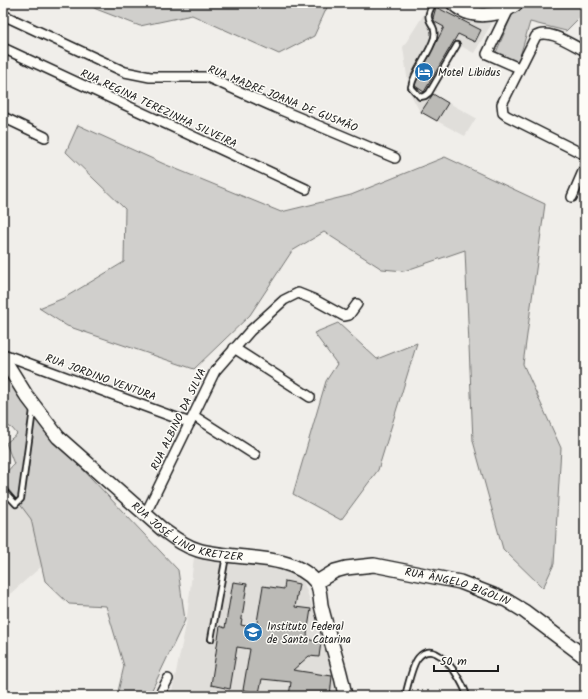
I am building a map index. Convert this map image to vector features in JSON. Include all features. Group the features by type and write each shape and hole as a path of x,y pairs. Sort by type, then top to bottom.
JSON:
{"street":[{"path":"453,3 466,12 477,14 495,13 513,6"},
{"path":"513,6 487,54 519,68"},
{"name":"RUA MADRE JOANA DE GUSMÃO","path":"3,15 133,75 160,78 207,77 395,158"},
{"path":"585,52 550,35 539,34 533,39 502,104 503,113 510,118 585,155"},
{"name":"RUA REGINA TEREZINHA SILVEIRA","path":"3,48 306,189"},
{"path":"3,117 45,137"},
{"path":"572,197 585,167"},
{"name":"RUA ALBINO DA SILVA","path":"145,515 215,371 250,331 291,295 298,293 313,299 344,316 349,315 357,304"},
{"path":"234,348 310,397"},
{"name":"RUA JORDINO VENTURA","path":"3,354 192,419 255,455"},
{"name":"RUA JOSÉ LINO KRETZER","path":"3,358 34,406 58,437 145,515 186,546 226,556 261,559 290,564 317,582"},
{"name":"RUA ÂNGELO BIGOLIN","path":"317,582 335,571 346,568 374,565 460,582 506,600 524,611 585,657"},
{"path":"317,582 323,614 342,678 345,696"},
{"path":"159,696 168,679"}],"lane":[{"path":"434,3 428,14 434,29 434,38 413,78 411,87 420,97 429,93 456,45"},
{"path":"3,490 16,504 21,499 34,406"},
{"path":"211,639 226,556"},
{"path":"405,696 416,659 423,653 431,652 441,656 459,676 467,696"}],"shaded area":[{"path":"87,3 329,3 314,36 279,54 192,15 140,26 96,9"},
{"name":"Motel Libidus","path":"431,3 447,3 495,18 474,53 457,44 431,93 476,118 465,136 420,112 409,91 403,47"},
{"path":"523,3 585,3 585,12 566,31 530,22 518,63 495,55 514,10"},
{"path":"78,125 164,164 281,212 351,195 445,157 545,204 523,364 561,448 554,564 543,588 503,549 473,441 465,250 404,271 382,269 324,232 292,251 250,315 194,369 67,326 39,308 64,298 124,262 125,209 66,152"},
{"path":"338,323 377,359 417,343 378,470 341,520 293,494 326,381 337,364 314,333"},
{"path":"3,369 39,423 178,570 185,620 149,696 117,696 124,666 106,606 69,604 45,581 31,519 3,482 3,476 14,464 6,443 17,434 12,428 3,424 3,392 6,386 3,385"},
{"path":"3,486 40,509 50,559 3,600"},
{"name":"Instituto Federal de Santa Catarina","path":"194,557 218,561 219,564 226,565 230,560 293,570 301,575 335,670 335,696 171,696 186,625"}],"building":[{"path":"436,7 481,30 475,42 458,34 424,92 415,86 416,82 444,27 435,22 433,18"},
{"path":"433,94 448,103 437,121 421,112"},
{"path":"285,581 299,584 295,607 311,609 307,634 310,640 321,642 319,657 309,656 293,670 332,676 330,696 289,696 291,682 262,679 259,693 243,690 250,649 237,647 230,689 211,685 220,626 225,628 233,582 247,584 241,625 256,628 263,586 284,589"}],"place":[{"name":"Motel Libidus","path":"424,72"},
{"name":"Instituto Federal de Santa Catarina","path":"253,632"}]}
